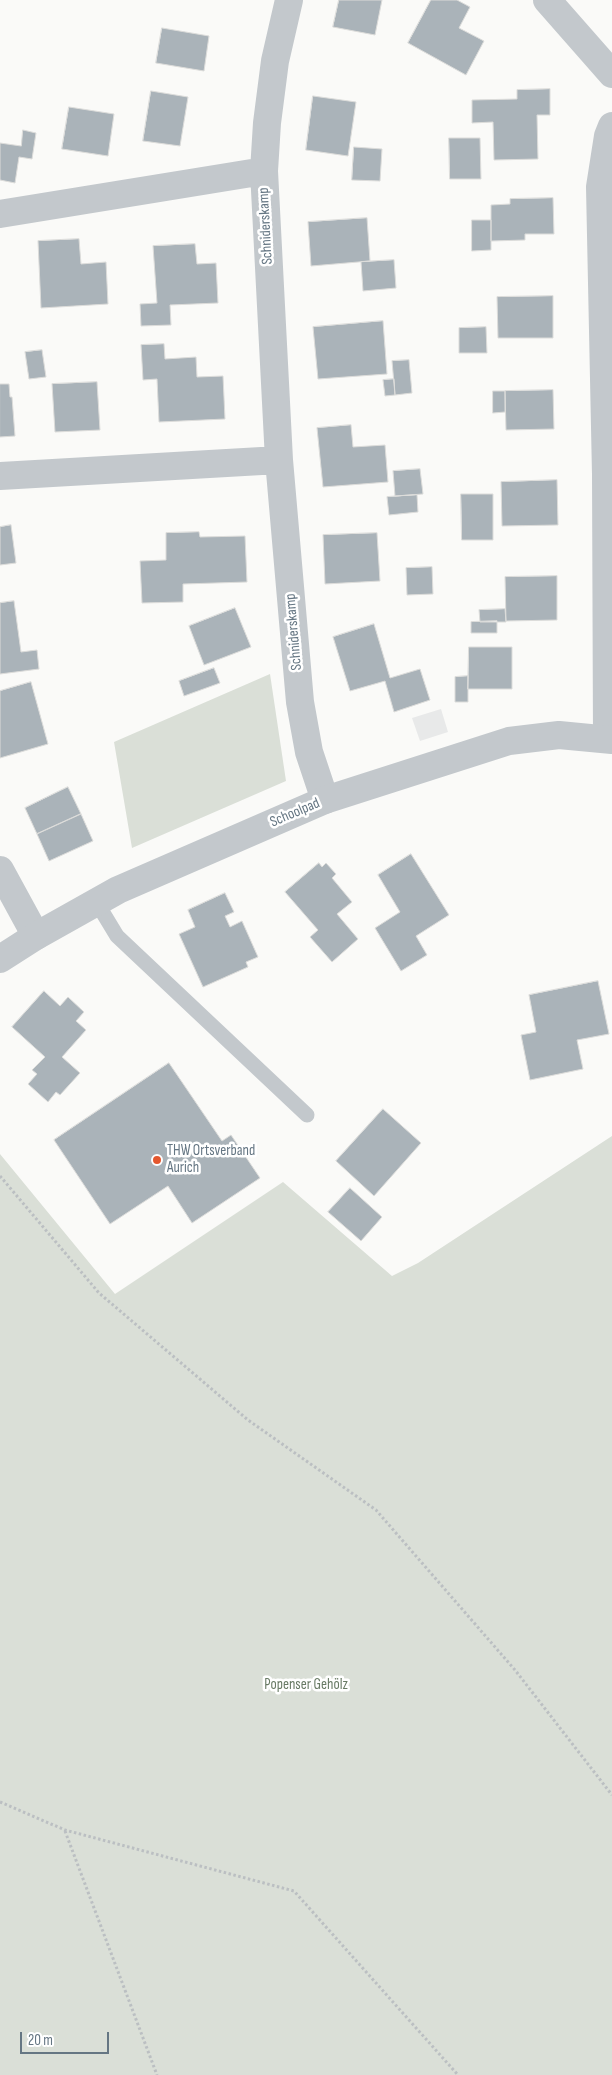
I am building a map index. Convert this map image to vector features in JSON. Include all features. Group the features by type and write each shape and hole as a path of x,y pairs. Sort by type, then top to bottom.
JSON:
{"street":[{"name":"Schniderskamp","path":"289,0 275,62 267,123 264,171 279,460 300,702 309,752 324,800"},
{"path":"551,2 612,74"},
{"path":"609,740 609,474 600,186 608,136 612,126"},
{"name":"Schniderskamp","path":"0,214 264,171"},
{"path":"0,476 279,460"},
{"name":"Schoolpad","path":"0,960 36,936 118,890 324,800 509,741 558,735 609,740"},
{"path":"0,870 36,936"}],"lane":[{"path":"96,903 117,936 307,1116"}],"path":[{"path":"0,1176 99,1293 248,1420 376,1510 515,1670 612,1794"},
{"path":"0,1802 65,1830 294,1890 458,2075"},
{"path":"65,1830 157,2075"}],"shaded area":[{"path":"441,709 448,732 420,741 412,718"}],"green space":[{"path":"270,674 286,781 132,848 114,742"},
{"name":"Popenser Gehölz","path":"612,1136 612,2075 0,2075 0,1154 115,1294 283,1182 392,1276 418,1263"}],"building":[{"path":"339,0 382,0 375,35 333,27"},
{"path":"431,0 457,0 470,7 459,28 484,41 466,75 408,43"},
{"path":"162,28 209,36 204,71 156,63"},
{"path":"550,89 550,115 537,115 538,159 494,160 493,122 472,123 472,100 517,99 517,90"},
{"path":"151,91 188,97 180,146 143,141"},
{"path":"313,96 356,102 348,156 306,150"},
{"path":"69,107 114,114 108,156 62,149"},
{"path":"23,130 36,133 32,159 19,157 15,183 0,180 0,143 21,146"},
{"path":"449,138 480,138 481,179 450,179"},
{"path":"354,147 382,149 380,181 352,180"},
{"path":"553,198 554,234 525,234 525,240 491,241 491,205 510,204 510,199"},
{"path":"367,218 370,261 311,266 308,222"},
{"path":"472,220 491,220 491,250 472,251"},
{"path":"79,239 81,264 106,262 108,304 41,308 38,241"},
{"path":"195,244 197,264 216,263 218,303 170,305 171,325 141,326 140,304 157,303 153,246"},
{"path":"394,260 396,288 363,291 361,262"},
{"path":"553,296 553,338 498,338 497,297"},
{"path":"383,321 387,374 318,379 313,327"},
{"path":"486,327 487,353 459,353 459,328"},
{"path":"164,344 165,359 196,357 197,377 223,376 225,419 159,422 157,379 143,380 141,345"},
{"path":"42,350 46,377 29,379 25,352"},
{"path":"409,360 412,393 395,395 392,361"},
{"path":"394,379 395,395 385,396 383,380"},
{"path":"97,382 100,430 55,432 52,384"},
{"path":"0,384 9,384 15,436 0,437"},
{"path":"553,390 554,429 506,430 505,391"},
{"path":"493,391 505,391 505,412 493,413"},
{"path":"351,425 353,447 385,445 388,482 323,487 317,428"},
{"path":"420,469 423,494 395,496 393,471"},
{"path":"557,480 558,525 502,526 501,482"},
{"path":"461,494 493,494 493,540 462,540"},
{"path":"417,495 418,512 389,515 387,497"},
{"path":"11,525 16,563 0,565 0,527"},
{"path":"199,532 200,537 245,536 247,582 183,584 183,602 142,603 140,561 166,560 166,533"},
{"path":"377,533 380,581 325,584 323,535"},
{"path":"432,567 433,594 407,595 406,568"},
{"path":"557,576 557,620 506,621 505,577"},
{"path":"14,601 21,652 37,650 39,669 0,674 0,603"},
{"path":"235,608 251,647 204,665 189,626"},
{"path":"505,609 506,622 480,622 479,610"},
{"path":"497,621 497,633 471,633 471,622"},
{"path":"374,624 390,678 420,669 430,700 394,712 385,681 350,691 333,637"},
{"path":"469,647 512,647 512,689 468,689"},
{"path":"214,668 220,683 184,696 179,681"},
{"path":"468,676 468,702 455,702 455,677"},
{"path":"31,682 48,744 0,758 0,691"},
{"path":"68,787 81,814 37,834 25,808"},
{"path":"81,814 93,841 49,861 37,834"},
{"path":"411,854 449,915 416,936 427,955 401,971 375,928 400,912 378,875"},
{"path":"319,863 322,867 326,863 336,874 332,878 352,902 337,914 358,939 332,962 310,937 318,930 285,892"},
{"path":"225,893 234,912 225,916 230,927 242,921 258,957 246,962 248,967 203,987 179,934 195,927 188,910"},
{"path":"598,981 609,1034 577,1040 583,1069 530,1080 521,1035 536,1032 529,995"},
{"path":"44,991 60,1006 68,997 84,1012 76,1021 86,1030 62,1057 80,1073 60,1095 56,1092 48,1102 28,1084 37,1074 32,1070 45,1057 12,1027"},
{"name":"THW Ortsverband Aurich","path":"169,1063 222,1141 231,1135 260,1178 192,1223 168,1186 110,1224 54,1140"},
{"path":"383,1109 421,1143 374,1196 336,1161"},
{"path":"350,1188 382,1217 361,1241 328,1212"}],"place":[{"name":"THW Ortsverband Aurich","path":"157,1160"}]}
